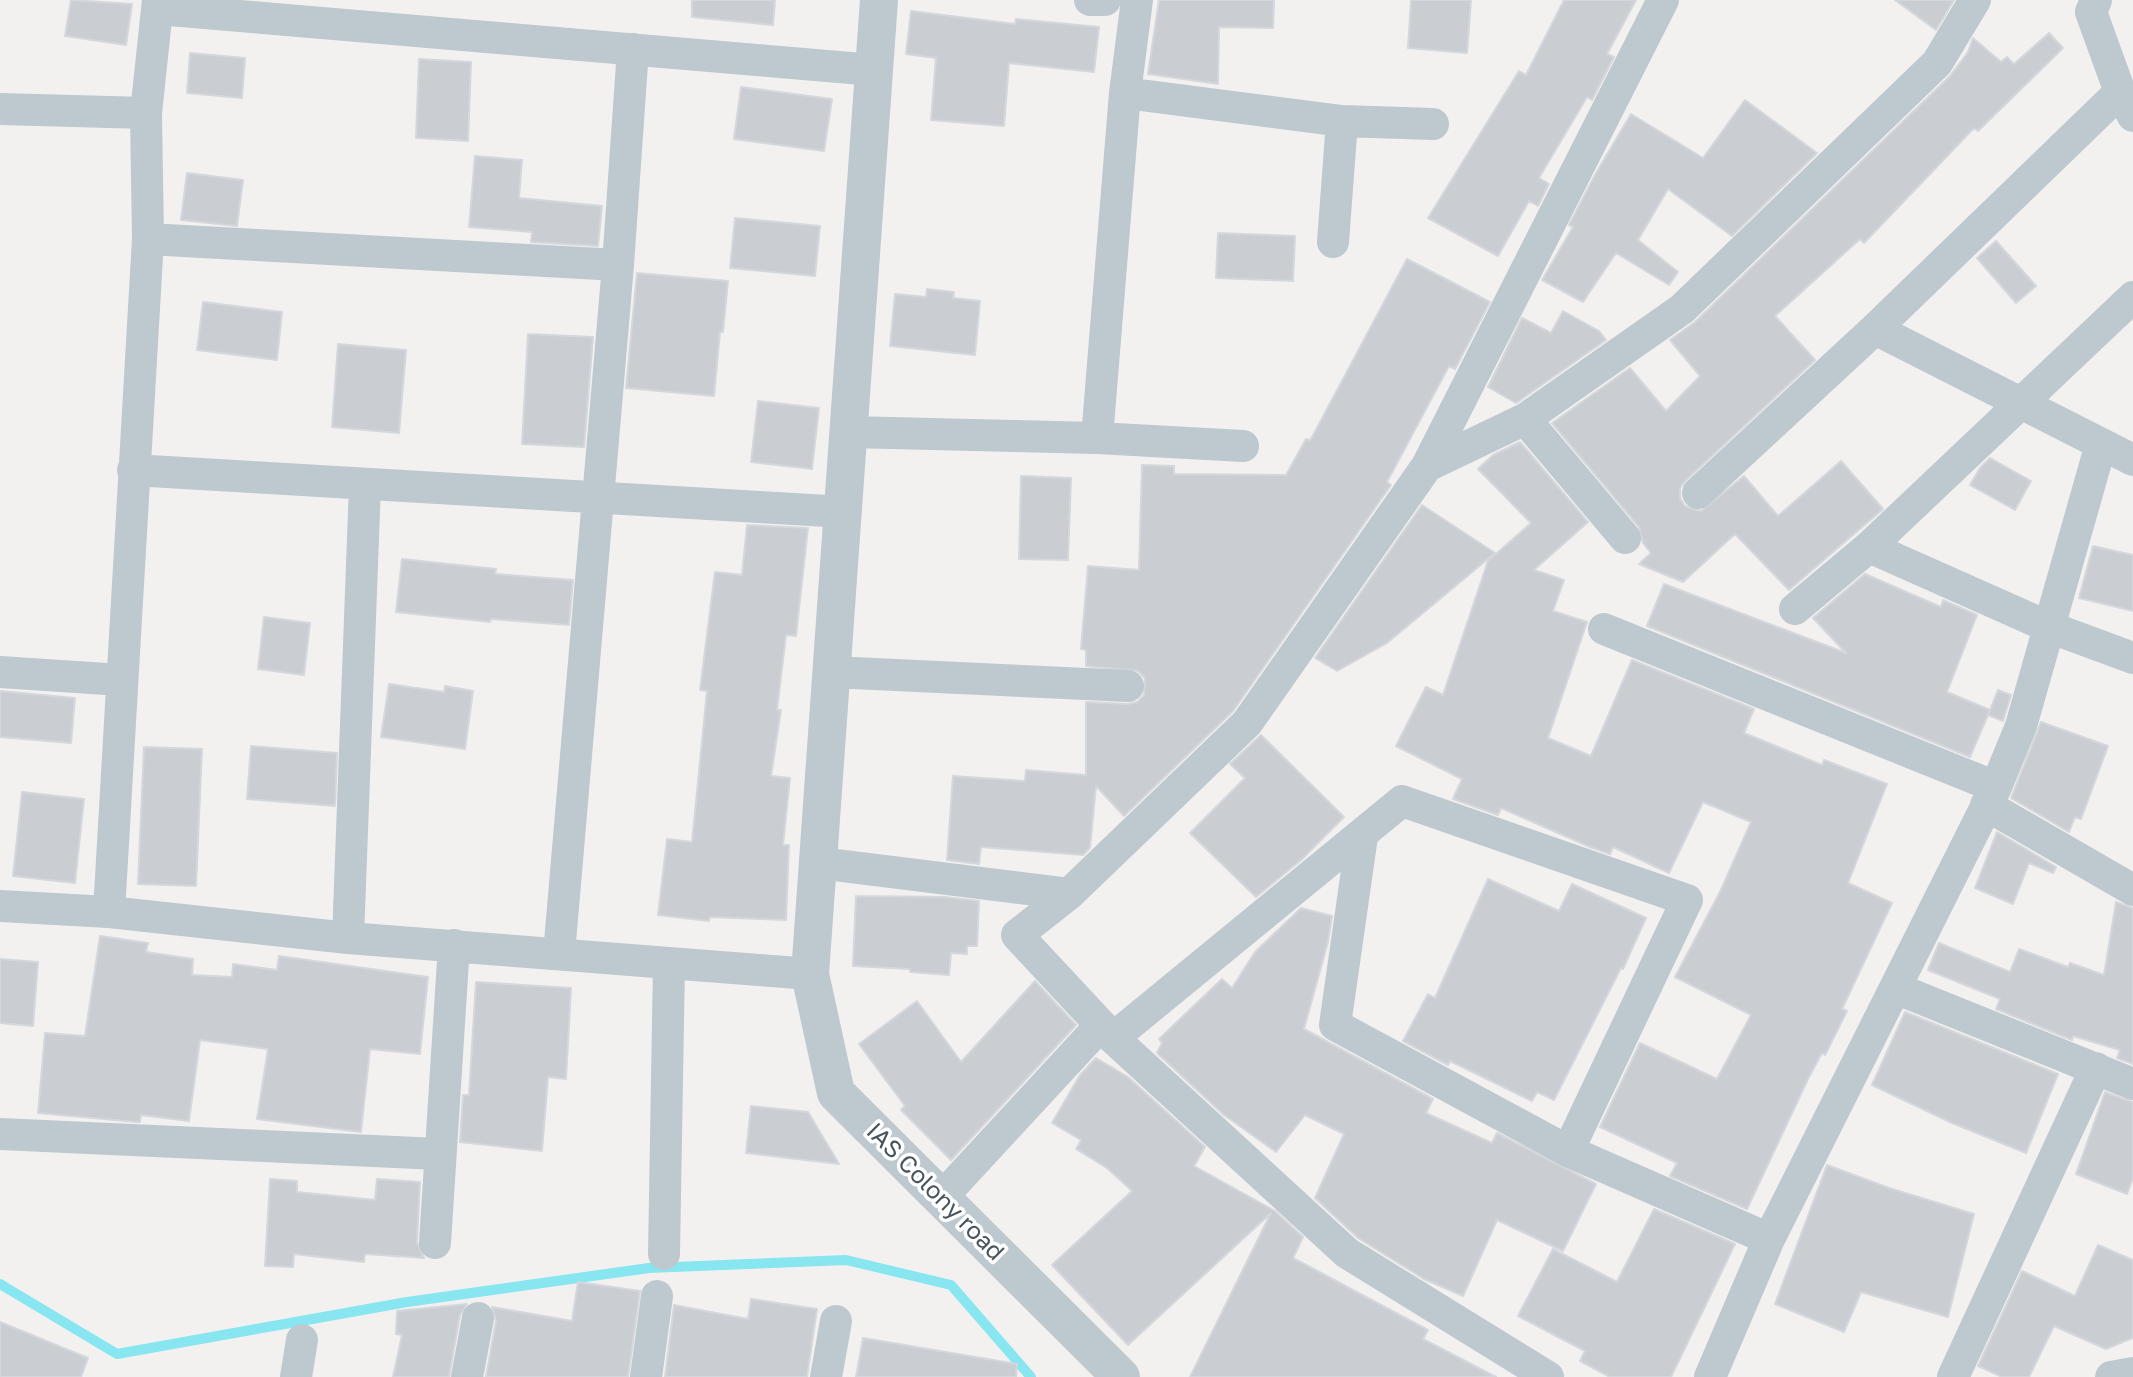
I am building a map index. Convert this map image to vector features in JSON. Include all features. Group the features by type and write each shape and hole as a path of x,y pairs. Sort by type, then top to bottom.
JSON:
{"street":[{"name":"IAS Colony road","path":"879,0 810,974 836,1093 1121,1377"},
{"path":"1090,0 1105,0"},
{"path":"1097,438 1125,93 1137,0"},
{"path":"1548,1377 1347,1253 1107,1032 1017,935 1069,894 1247,723 1427,466 1663,0"},
{"path":"1427,466 1525,419 1682,310 1937,62 1975,0"},
{"path":"1698,493 1875,329 2127,104 2087,4"},
{"path":"109,912 148,239 146,113 158,5 382,14 632,49 874,70"},
{"path":"559,954 618,265 632,49"},
{"path":"1125,93 1342,121 1433,124"},
{"path":"0,109 146,113"},
{"path":"1333,242 1342,121"},
{"path":"148,239 618,265"},
{"path":"1795,610 1869,547 2133,297"},
{"path":"1875,329 2133,460"},
{"path":"1525,419 1625,538"},
{"path":"849,432 1097,438 1243,446"},
{"path":"1710,1377 1769,1238 1991,796 2021,726 2101,444"},
{"path":"133,470 844,512"},
{"path":"348,938 365,485"},
{"path":"1869,547 2049,627 2133,658"},
{"path":"1604,629 1991,796 2133,890"},
{"path":"0,672 121,680"},
{"path":"832,672 1128,687"},
{"path":"941,1198 1107,1032 1362,836 1402,801 1687,900 1568,1151"},
{"path":"1362,836 1335,1025 1568,1151 1769,1238"},
{"path":"819,863 1069,894"},
{"path":"0,906 109,912 348,938 810,974"},
{"path":"435,1243 454,945"},
{"path":"664,1254 669,964"},
{"path":"1895,988 2133,1084"},
{"path":"1953,1377 2096,1068"},
{"path":"0,1134 439,1154"},
{"path":"646,1377 657,1296"},
{"path":"467,1377 478,1318"},
{"path":"826,1377 836,1321"},
{"path":"296,1377 302,1340"},
{"path":"2111,1377 2133,1373"}],"building":[{"path":"71,0 132,4 126,45 65,36"},
{"path":"692,0 775,0 773,25 692,17"},
{"path":"1159,0 1274,0 1273,28 1219,27 1218,84 1148,74"},
{"path":"1411,0 1471,0 1467,53 1408,48"},
{"path":"1564,0 1636,0 1607,54 1614,57 1592,100 1587,97 1539,178 1549,184 1538,206 1529,201 1498,256 1428,218 1519,71 1526,75"},
{"path":"1895,0 1954,0 1936,30"},
{"path":"911,11 1015,24 1016,19 1099,27 1094,72 1009,63 1004,126 931,120 936,58 906,54"},
{"path":"2049,33 2063,48 1978,131 1974,128 1864,243 1860,239 1775,316 1815,360 1680,488 1680,498 1685,506 1701,511 1744,476 1778,516 1841,461 1883,509 1789,590 1735,534 1683,582 1639,564 1651,553 1643,543 1639,527 1552,423 1630,368 1666,411 1700,376 1670,340 1695,322 1950,76 1968,52 1973,38 2001,62 2007,57 2014,64"},
{"path":"190,53 245,58 242,98 187,93"},
{"path":"419,59 471,62 468,141 416,138"},
{"path":"741,87 832,99 824,151 734,139"},
{"path":"1745,100 1817,153 1732,236 1668,189 1638,240 1678,272 1669,285 1616,253 1583,302 1542,280 1573,227 1569,225 1596,173 1631,114 1703,158"},
{"path":"475,156 522,160 519,198 602,206 598,246 531,242 532,232 469,227"},
{"path":"187,173 243,180 237,226 181,220"},
{"path":"735,218 820,226 815,276 730,268"},
{"path":"1218,233 1295,236 1293,281 1216,278"},
{"path":"1996,241 2036,286 2016,303 1977,258"},
{"path":"1407,259 1490,302 1455,369 1449,366 1387,482 1391,485 1233,711 1124,816 1096,786 1090,848 1083,855 981,847 979,864 947,860 953,776 1025,781 1026,770 1086,775 1086,702 1128,704 1137,702 1144,695 1145,678 1138,671 1086,666 1086,650 1081,649 1088,566 1139,570 1142,465 1174,466 1174,474 1286,475 1306,439 1310,441"},
{"path":"637,273 728,281 714,396 626,388"},
{"path":"927,289 954,292 953,298 980,301 975,355 890,346 895,294 926,297"},
{"path":"203,302 282,312 277,360 197,350"},
{"path":"1563,311 1599,331 1606,340 1516,403 1488,387 1522,318 1551,333"},
{"path":"528,334 593,337 584,447 522,444"},
{"path":"338,344 406,350 399,433 332,427"},
{"path":"758,401 819,408 812,469 751,462"},
{"path":"1520,442 1588,522 1534,570 1564,580 1553,611 1587,622 1548,738 1591,756 1632,660 1754,709 1744,733 1822,765 1824,760 1887,784 1848,883 1892,903 1842,1009 1847,1011 1825,1055 1822,1053 1809,1077 1747,1209 1670,1176 1677,1163 1600,1127 1640,1043 1717,1079 1751,1015 1675,977 1720,892 1751,822 1703,802 1669,873 1613,847 1610,854 1590,847 1501,808 1498,815 1453,799 1462,779 1396,746 1426,687 1443,695 1488,561 1531,523 1478,469 1493,455"},
{"path":"1990,458 2031,481 2015,510 1970,485"},
{"path":"1021,476 1071,478 1068,560 1019,559"},
{"path":"1422,505 1495,553 1387,643 1337,671 1315,658"},
{"path":"747,525 808,528 796,636 786,635 777,710 781,710 771,776 790,778 783,845 789,845 786,920 710,917 709,921 658,915 667,839 692,842 707,691 700,690 715,572 742,575"},
{"path":"2093,546 2133,555 2133,611 2079,598"},
{"path":"402,559 496,569 495,574 573,580 569,625 491,619 490,622 396,612"},
{"path":"1865,574 1941,607 1943,600 1977,615 1947,692 1990,710 1970,757 1647,626 1664,584 1846,653 1813,618"},
{"path":"264,617 310,623 304,675 258,669"},
{"path":"389,684 444,692 445,686 473,691 465,749 381,737"},
{"path":"1998,690 2011,695 2003,721 1988,715"},
{"path":"0,691 75,698 71,743 0,737"},
{"path":"2041,722 2108,746 2081,819 2075,817 2069,832 2011,798"},
{"path":"1261,735 1344,817 1301,860 1256,897 1190,833 1245,778 1230,764"},
{"path":"251,746 337,753 335,806 247,799"},
{"path":"144,747 202,749 196,886 138,884"},
{"path":"22,792 84,799 75,883 13,876"},
{"path":"1997,832 2056,867 2053,873 2029,863 2013,904 1975,888"},
{"path":"1488,879 1559,911 1572,884 1646,918 1623,969 1621,968 1554,1100 1537,1092 1532,1101 1450,1061 1448,1065 1403,1041 1428,994 1435,998"},
{"path":"856,896 944,897 979,901 977,946 967,946 967,954 951,953 949,975 910,972 910,969 853,966"},
{"path":"2116,902 2133,908 2133,1064 2117,1058 2120,1050 2073,1036 2072,1040 1996,1009 2000,999 1928,970 1939,943 2010,972 2019,949 2068,967 2070,963 2104,975"},
{"path":"1301,908 1332,916 1328,942 1304,1029 1433,1099 1426,1113 1492,1143 1497,1133 1596,1184 1563,1251 1497,1220 1463,1296 1424,1279 1358,1238 1315,1198 1344,1134 1305,1115 1276,1152 1224,1115 1157,1053 1162,1043 1159,1039 1222,979 1232,988 1255,952"},
{"path":"100,936 148,943 146,952 193,959 192,975 232,977 233,964 277,970 279,956 428,977 420,1054 370,1049 361,1132 257,1119 268,1049 200,1040 189,1121 141,1115 140,1122 137,1122 38,1113 45,1033 85,1036"},
{"path":"0,959 38,962 33,1026 0,1023"},
{"path":"1035,981 1076,1025 951,1160 901,1110 905,1106 859,1044 917,1001 961,1062"},
{"path":"476,982 571,988 566,1079 548,1077 542,1151 460,1142 463,1095 469,1095"},
{"path":"1905,1012 2058,1074 2026,1153 1952,1123 1872,1085"},
{"path":"1096,1058 1128,1077 1205,1147 1194,1166 1275,1211 1303,1237 1293,1258 1428,1330 1423,1339 1496,1377 1190,1377 1271,1213 1128,1345 1052,1265 1132,1191 1107,1168 1076,1149 1081,1140 1052,1123 1080,1075"},
{"path":"2105,1092 2133,1102 2133,1178 2127,1194 2076,1174"},
{"path":"751,1106 808,1112 839,1164 746,1153"},
{"path":"1827,1165 1889,1188 1974,1214 1948,1317 1861,1292 1844,1332 1775,1304"},
{"path":"270,1179 297,1181 297,1192 375,1200 377,1179 420,1182 417,1242 424,1258 365,1254 364,1262 294,1254 293,1267 265,1266"},
{"path":"1654,1209 1735,1244 1671,1377 1610,1377 1580,1361 1585,1351 1518,1316 1553,1249 1617,1282"},
{"path":"2098,1245 2133,1260 2133,1338 2106,1349 2054,1326 2029,1377 2002,1377 1978,1366 2022,1271 2075,1296"},
{"path":"578,1282 640,1291 628,1377 486,1377 496,1321 492,1307 572,1321"},
{"path":"751,1299 817,1309 807,1377 665,1377 674,1305 748,1319"},
{"path":"467,1304 460,1315 449,1377 393,1377 402,1335 396,1334 397,1311"},
{"path":"0,1322 88,1358 81,1377 0,1377"},
{"path":"863,1338 1017,1364 1016,1377 856,1377"}],"waterway":[{"path":"0,1284 117,1354 407,1302 649,1268 846,1260 951,1285 1031,1377"}]}
